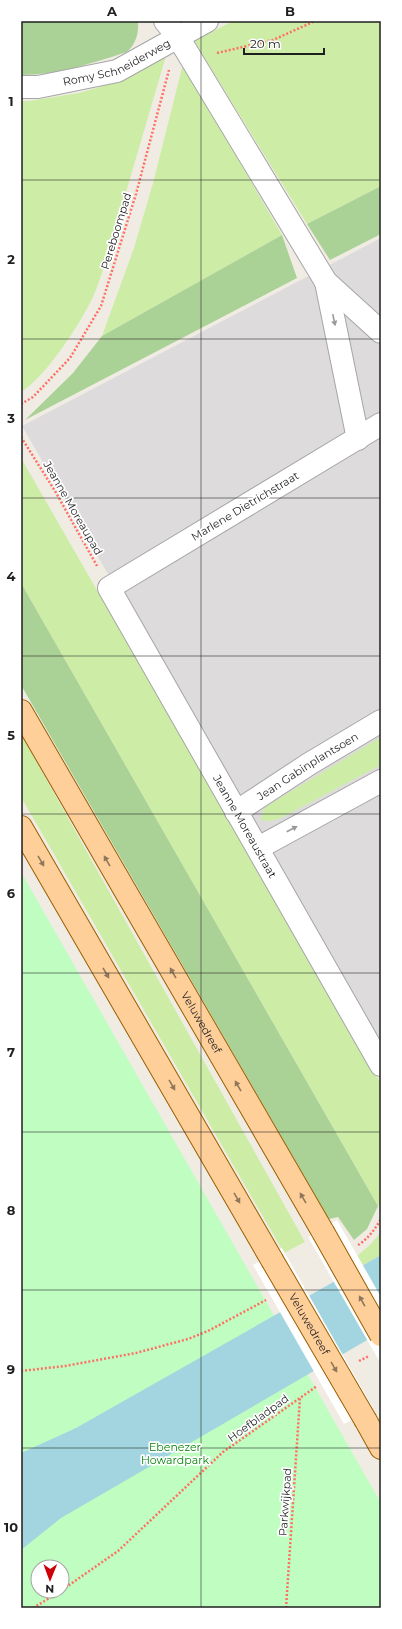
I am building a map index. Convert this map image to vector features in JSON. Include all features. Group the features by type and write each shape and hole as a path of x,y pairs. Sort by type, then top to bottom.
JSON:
{"main road":[{"name":"Veluwedreef","path":"21,711 323,1232 378,1344"},
{"name":"Veluwedreef","path":"21,827 381,1448"}],"street":[{"name":"Romy Schneiderweg","path":"21,87 38,87 117,71 172,29 207,21"},
{"path":"172,29 193,61 326,282 381,332"},
{"path":"326,282 358,438"},
{"name":"Marlene Dietrichstraat","path":"109,588 381,424"},
{"name":"Jeanne Moreaustraat","path":"109,588 381,1065"},
{"name":"Jean Gabinplantsoen","path":"236,812 309,764 381,721"},
{"path":"258,848 381,781"}],"path":[{"path":"169,73 203,56 273,40 315,21"},
{"name":"Pereboompad","path":"21,404 33,397 70,358 101,306 136,194 169,73 172,29"},
{"name":"Jeanne Moreaupad","path":"21,437 55,491 109,588"},
{"path":"356,1246 363,1242 376,1228 381,1219"},
{"path":"21,1371 65,1366 136,1353 188,1339 208,1331 269,1298"},
{"path":"355,1364 378,1344"},
{"name":"Hoefbladpad","path":"70,1585 118,1551 223,1452 323,1382"},
{"name":"Parkwijkpad","path":"286,1608 300,1397"},
{"name":"Hoefbladpad","path":"33,1608 48,1599"}],"shaded area":[{"path":"381,238 381,1044 22,426"}],"green space":[{"path":"21,21 138,21 138,30 135,42 127,52 62,71 21,75"},
{"path":"233,21 381,21 381,186 307,224 194,41"},
{"path":"166,56 104,267 94,295 61,350 41,375 21,392 21,101 79,93 124,80"},
{"path":"183,64 282,235 102,336 134,248 153,183"},
{"path":"381,186 381,234 330,260 307,224"},
{"path":"282,235 297,278 25,420 73,373 102,336"},
{"path":"21,458 381,1084 381,1203 378,1206 21,583"},
{"path":"21,583 378,1206 367,1229 354,1240 338,1217 329,1219 21,685"},
{"path":"21,734 305,1242 284,1253 21,797"},
{"path":"381,737 381,765 281,818 271,821 260,820 264,809 270,804"},
{"name":"Ebenezer Howardpark","path":"21,872 381,1503 381,1608 21,1608"},
{"path":"381,1232 381,1255 363,1265 357,1256 370,1245"}],"water":[{"path":"381,1255 381,1332 61,1518 21,1550 21,1453 76,1428"}],"pier":[{"path":"337,1220 381,1297 381,1364 308,1237"},
{"path":"282,1248 373,1408 344,1424 253,1265"}]}
